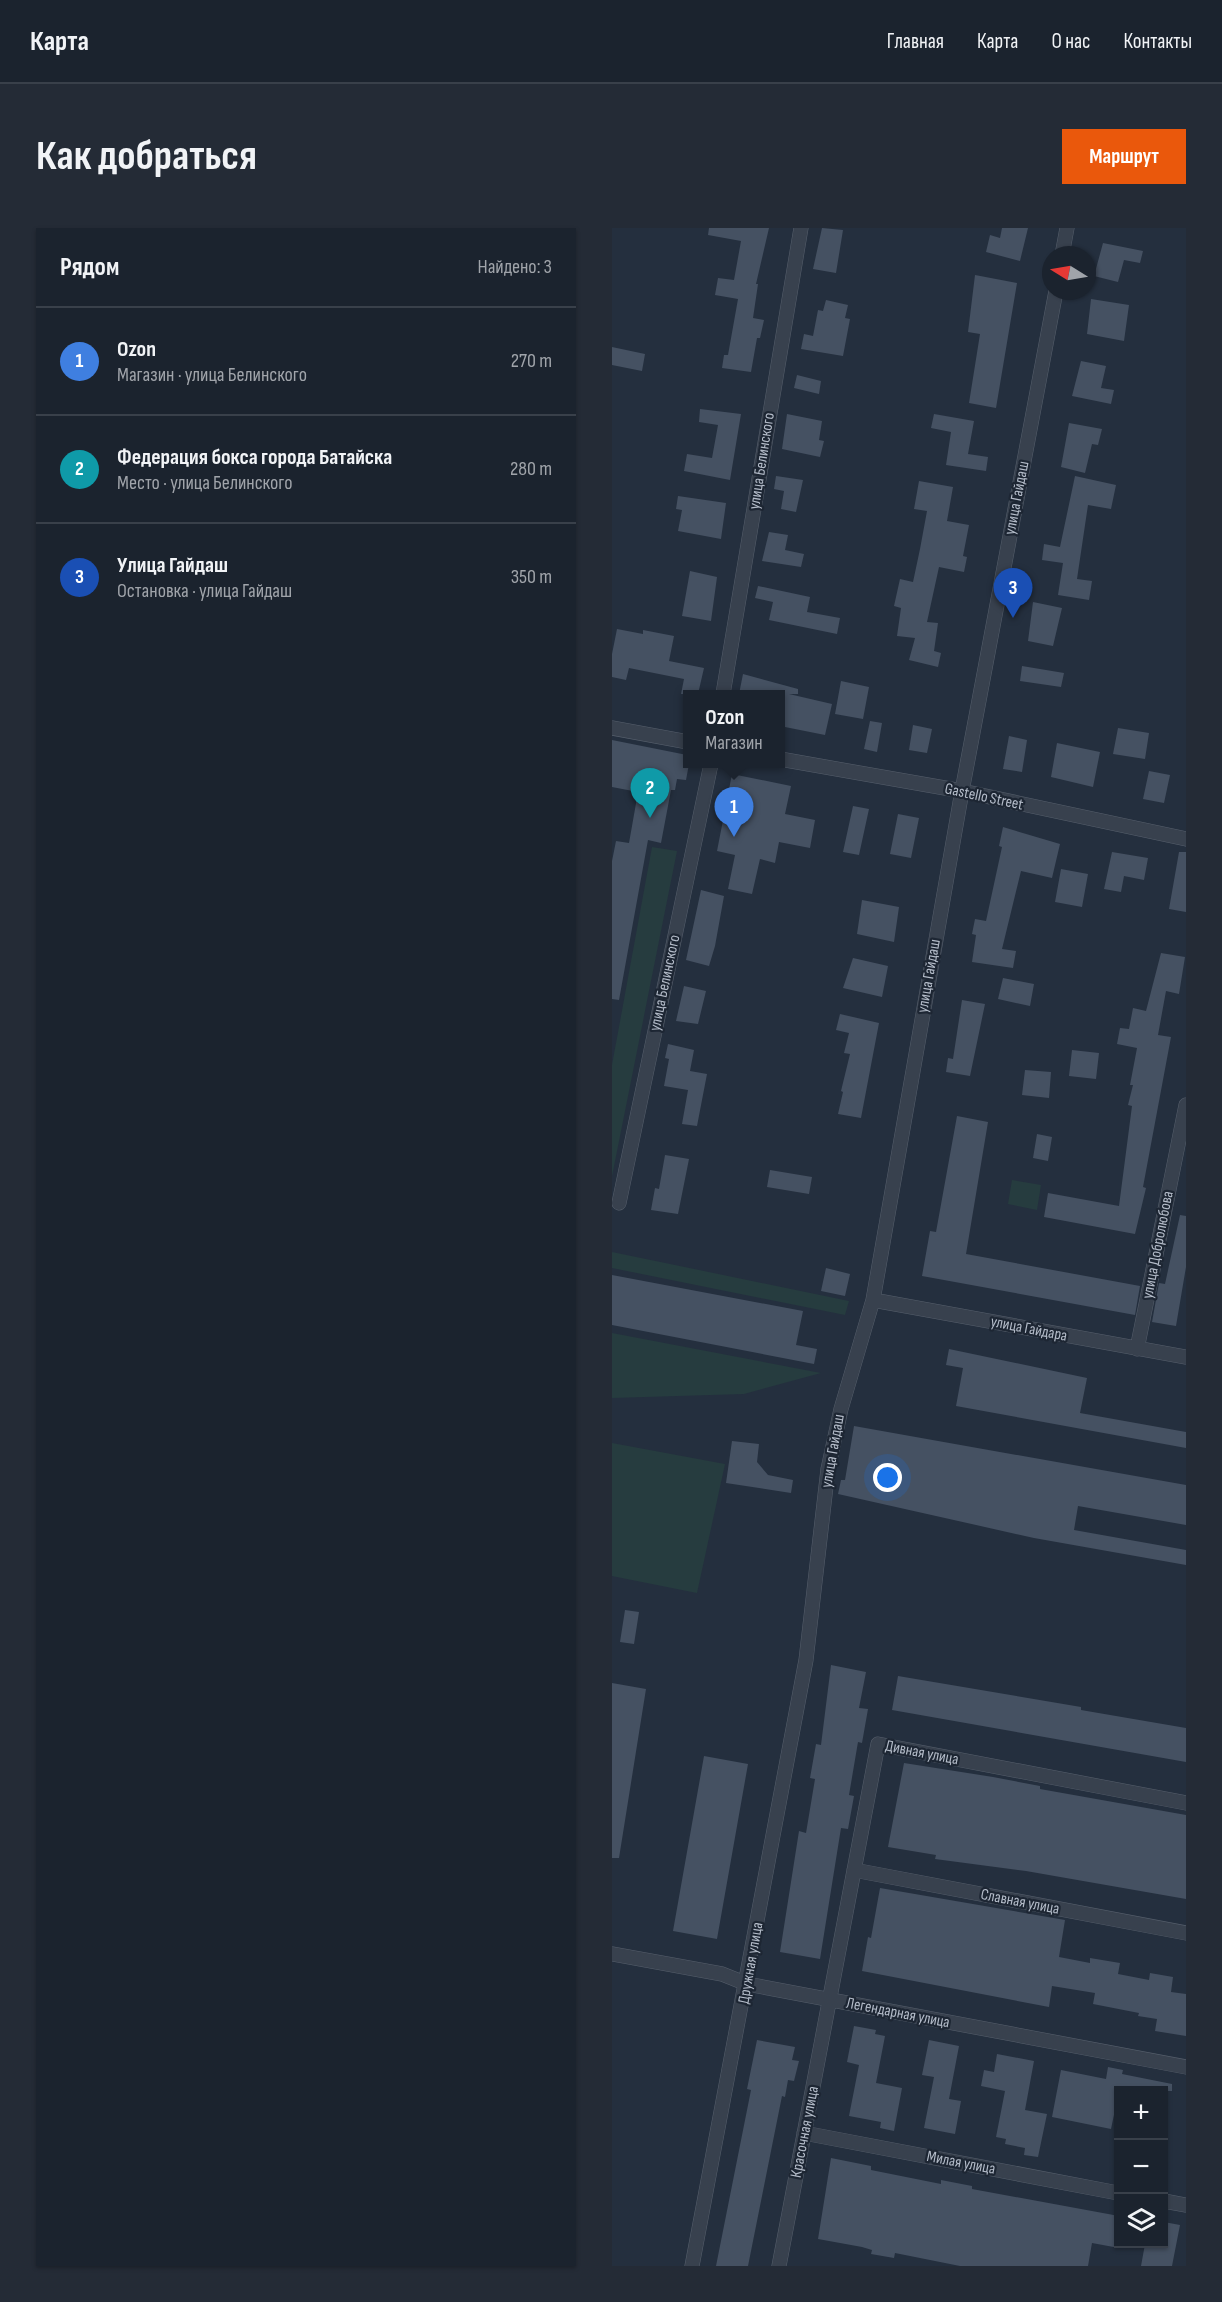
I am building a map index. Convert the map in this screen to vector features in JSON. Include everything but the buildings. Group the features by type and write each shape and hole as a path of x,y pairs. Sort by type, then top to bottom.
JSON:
{"street":[{"name":"улица Белинского","path":"724,690 801,228"},
{"path":"1064,246 1067,228"},
{"name":"улица Гайдаш","path":"806,1660 828,1469 839,1414 873,1300 962,792 1054,300"},
{"path":"612,728 683,741"},
{"name":"Gastello Street","path":"785,760 962,792 1186,839"},
{"name":"улица Белинского","path":"619,1203 710,768"},
{"name":"улица Добролюбова","path":"1137,1349 1186,1105"},
{"name":"улица Гайдара","path":"873,1300 1186,1357"},
{"name":"Дружная улица","path":"692,2266 747,1984 806,1660"},
{"name":"Дивная улица","path":"830,2000 878,1744 1186,1803"},
{"name":"Славная улица","path":"854,1870 1186,1933"},
{"name":"Легендарная улица","path":"612,1953 722,1974 747,1984 1186,2067"},
{"name":"Красочная улица","path":"781,2266 830,2000"},
{"name":"Милая улица","path":"804,2133 1114,2192"},
{"path":"1168,2202 1186,2205"}],"green space":[{"path":"652,847 677,851 612,1176 612,1065"},
{"path":"1012,1180 1041,1185 1037,1210 1008,1204"},
{"path":"612,1252 849,1301 845,1315 612,1268"},
{"path":"612,1333 821,1373 744,1394 612,1398"},
{"path":"612,1443 725,1464 697,1593 612,1576"}],"place":[{"name":"Улица Гайдаш","path":"1013,618"},
{"name":"Федерация бокса города Батайска","path":"650,818"},
{"name":"Ozon","path":"734,837"}]}
